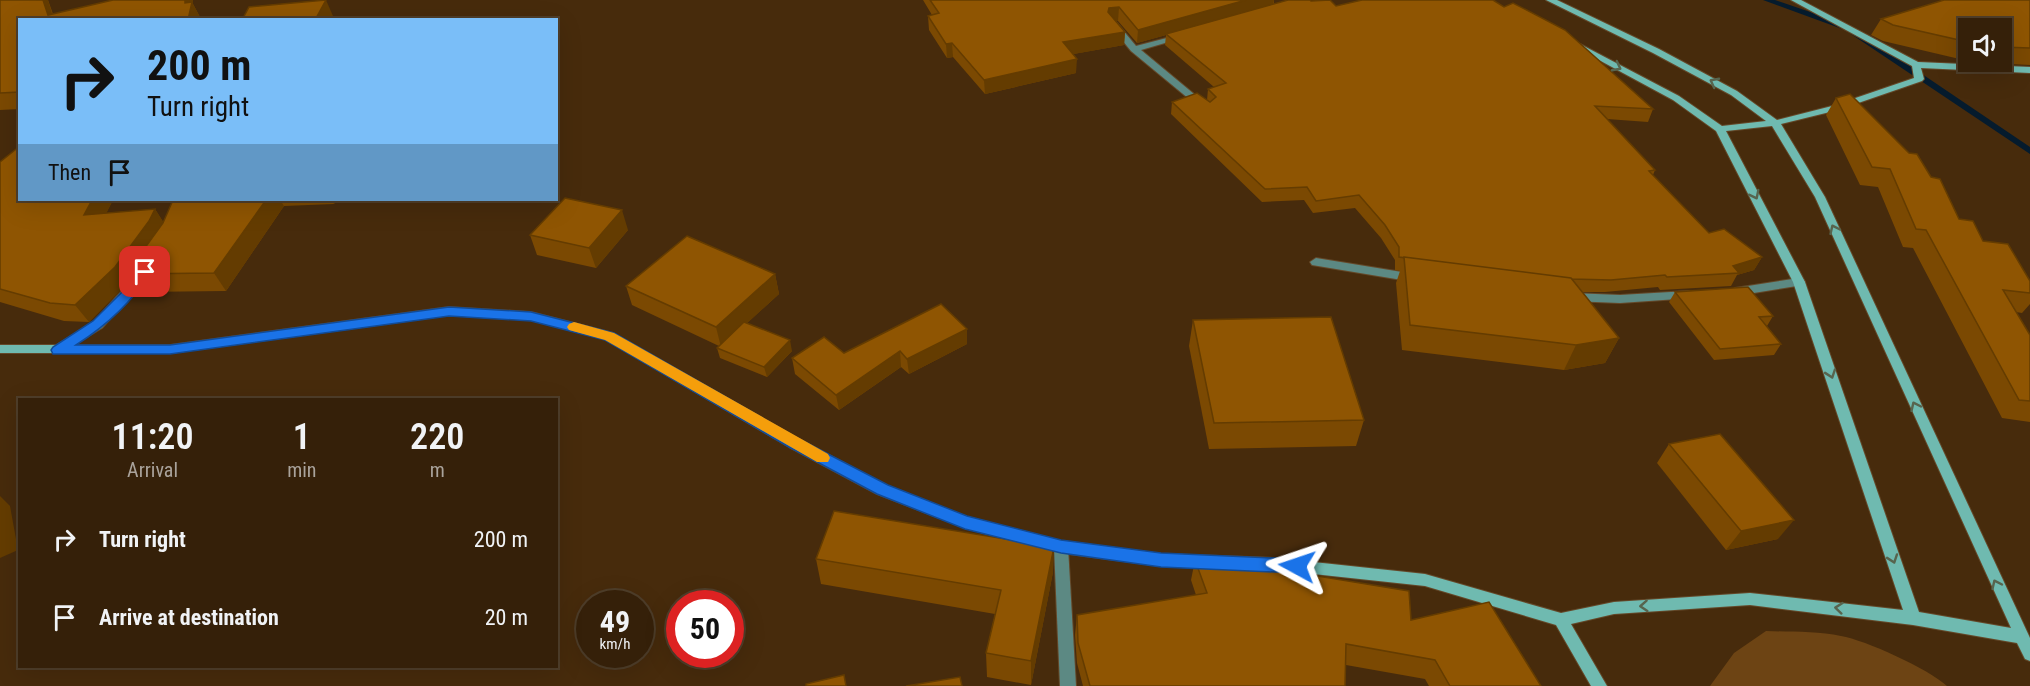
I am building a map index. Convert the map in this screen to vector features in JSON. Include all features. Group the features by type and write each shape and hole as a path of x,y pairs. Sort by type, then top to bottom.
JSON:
{"main road":[{"path":"1550,0 1656,51 1734,93 1775,123 1820,197 2030,654"},
{"path":"1795,0 1916,65 2030,70"},
{"path":"1563,38 1676,98 1720,129 1799,282 1913,618"},
{"path":"1720,129 1775,123 1835,108 1919,79 1916,65"},
{"path":"0,349 170,350 449,311 531,316 609,336 794,443 882,490 965,522 1061,547 1161,560 1276,564 1425,580 1561,620 1614,608 1750,598 1913,618 2021,637"},
{"path":"1561,620 1599,686"}],"street":[{"path":"1113,24 1134,49 1207,109"},
{"path":"1134,49 1190,33"},
{"path":"57,350 98,325 133,288 154,260"},
{"path":"1316,262 1431,281"},
{"path":"1723,292 1745,291 1799,282"},
{"path":"1555,297 1620,299 1700,294"},
{"path":"1061,547 1068,686"}],"shaded area":[{"path":"1766,631 1823,633 1852,639 1912,664 1947,686 1710,686 1734,653"}],"building":[{"path":"0,0 43,0 48,15 113,0 185,0 185,3 192,2 188,18 18,18 18,92 0,93"},
{"path":"326,0 316,18 243,18 249,7"},
{"path":"930,0 1246,0 1138,30 1119,7 1109,8 1108,12 1125,32 1063,42 1077,59 984,80 952,43 946,44 928,16 939,13"},
{"path":"1288,0 1330,0 1336,6 1362,0 1493,0 1504,7 1513,3 1565,30 1653,109 1595,106 1655,170 1649,171 1709,233 1724,229 1762,257 1733,266 1739,273 1667,277 1665,275 1611,280 1571,279 1399,257 1399,247 1385,225 1359,195 1316,201 1307,187 1265,189 1172,102 1197,93 1210,102 1216,97 1208,89 1226,83 1166,34"},
{"path":"1944,0 2030,0 2030,48 2012,47 2012,18 1958,18 1958,40 1893,25 1881,19"},
{"path":"1850,94 1909,153 1917,154 1931,177 1940,179 1959,219 1973,221 1983,241 2008,244 2030,281 2030,293 2003,290 2030,335 2030,401 2019,400 1926,230 1916,229 1890,169 1872,167 1836,98"},
{"path":"18,148 18,201 91,201 84,215 155,209 149,221 115,267 75,305 50,303 0,289 0,162"},
{"path":"565,198 622,210 589,248 530,235"},
{"path":"173,201 265,201 214,273 126,274 163,223"},
{"path":"687,236 775,274 716,327 626,286"},
{"path":"1404,257 1571,278 1619,338 1576,345 1410,325"},
{"path":"1748,287 1773,316 1759,317 1781,344 1720,349 1675,292"},
{"path":"941,304 967,329 907,359 900,351 836,395 792,358 824,337 844,353"},
{"path":"1331,317 1364,420 1214,423 1193,320"},
{"path":"744,322 790,340 764,367 717,348"},
{"path":"1720,434 1794,520 1741,531 1669,444"},
{"path":"834,511 1054,547 1031,661 986,653 1001,590 816,559"},
{"path":"1195,560 1268,568 1409,591 1411,620 1489,602 1541,686 1450,686 1435,660 1346,644 1345,686 1090,686 1078,643 1077,615 1207,593"},
{"path":"844,675 846,686 806,686 806,684"},
{"path":"960,677 962,686 906,686"}],"waterway":[{"path":"1767,0 1848,28 2030,151"}],"slow traffic":[{"path":"574,327 609,336 823,458"}],"route":[{"path":"145,272 98,325 57,350 170,350 449,311 531,316 609,336 794,443 882,490 965,522 1061,547 1161,560 1297,566"}]}
